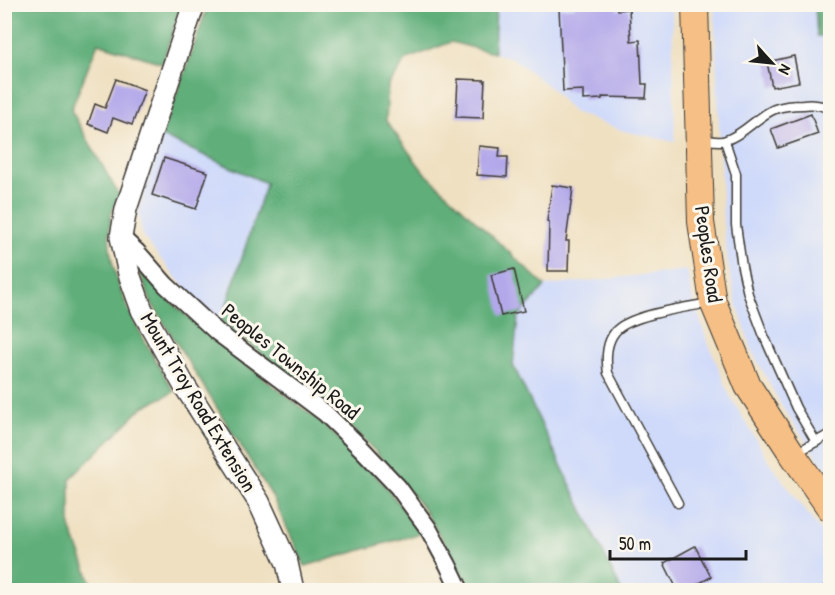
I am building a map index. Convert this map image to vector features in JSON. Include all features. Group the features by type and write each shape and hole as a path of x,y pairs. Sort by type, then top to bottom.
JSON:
{"main road":[{"name":"Peoples Road","path":"695,4 701,222 713,302 748,386 831,508"}],"street":[{"name":"Mount Troy Road Extension","path":"194,4 126,209 121,237 129,274 142,310 184,385 259,502 287,563 293,591"},
{"name":"Peoples Township Road","path":"121,237 166,285 217,332 325,413 362,449 398,487 428,528 460,591"}],"lane":[{"path":"699,139 725,141 775,109 812,104 831,110"},
{"path":"725,141 736,174 736,225 748,294 796,408 816,442"},
{"path":"678,503 608,373 606,362 608,349 610,340 622,325 664,311 713,302"},
{"path":"793,455 831,434"}],"shaded area":[{"path":"496,5 672,5 675,142 624,131 573,112 553,90 512,58 494,53"},
{"path":"714,5 815,5 817,36 830,36 830,476 782,407 753,353 736,302 728,264 723,222"},
{"path":"161,136 266,183 221,322 196,302 143,237 138,212"},
{"path":"687,270 692,296 729,394 770,463 830,544 830,585 808,590 621,590 513,365 518,317 545,286"}],"green space":[{"path":"4,5 182,5 162,63 98,43 71,110 119,195 112,213 109,239 112,262 128,308 174,392 143,407 70,479 70,527 94,590 5,590"},
{"path":"208,5 496,5 494,53 451,42 407,59 388,86 386,121 423,171 545,286 518,317 513,365 621,590 468,590 454,559 423,508 375,451 337,413 221,322 266,183 161,136"},
{"path":"815,5 830,5 830,36 817,36"},
{"path":"137,264 160,292 213,339 318,420 358,456 386,487 421,533 305,566 272,496 151,302"}],"building":[{"path":"575,4 616,4 617,10 629,9 631,41 640,40 642,84 647,84 646,98 602,97 602,99 583,100 583,90 563,91 559,8 575,7"},
{"path":"794,56 799,82 772,87 767,62"},
{"path":"116,79 145,90 132,125 113,118 108,132 88,124 95,104 105,108"},
{"path":"458,79 485,80 483,118 456,117"},
{"path":"811,114 818,134 778,148 771,129"},
{"path":"479,146 500,148 499,157 508,157 507,177 477,175"},
{"path":"164,158 208,172 196,209 152,195"},
{"path":"552,185 573,188 566,241 569,241 568,271 548,271 549,222 547,221"},
{"path":"514,269 524,311 501,316 491,275"},
{"path":"695,546 711,577 685,591 678,591 664,563"}],"waterway":[{"path":"808,590 830,583"}]}
